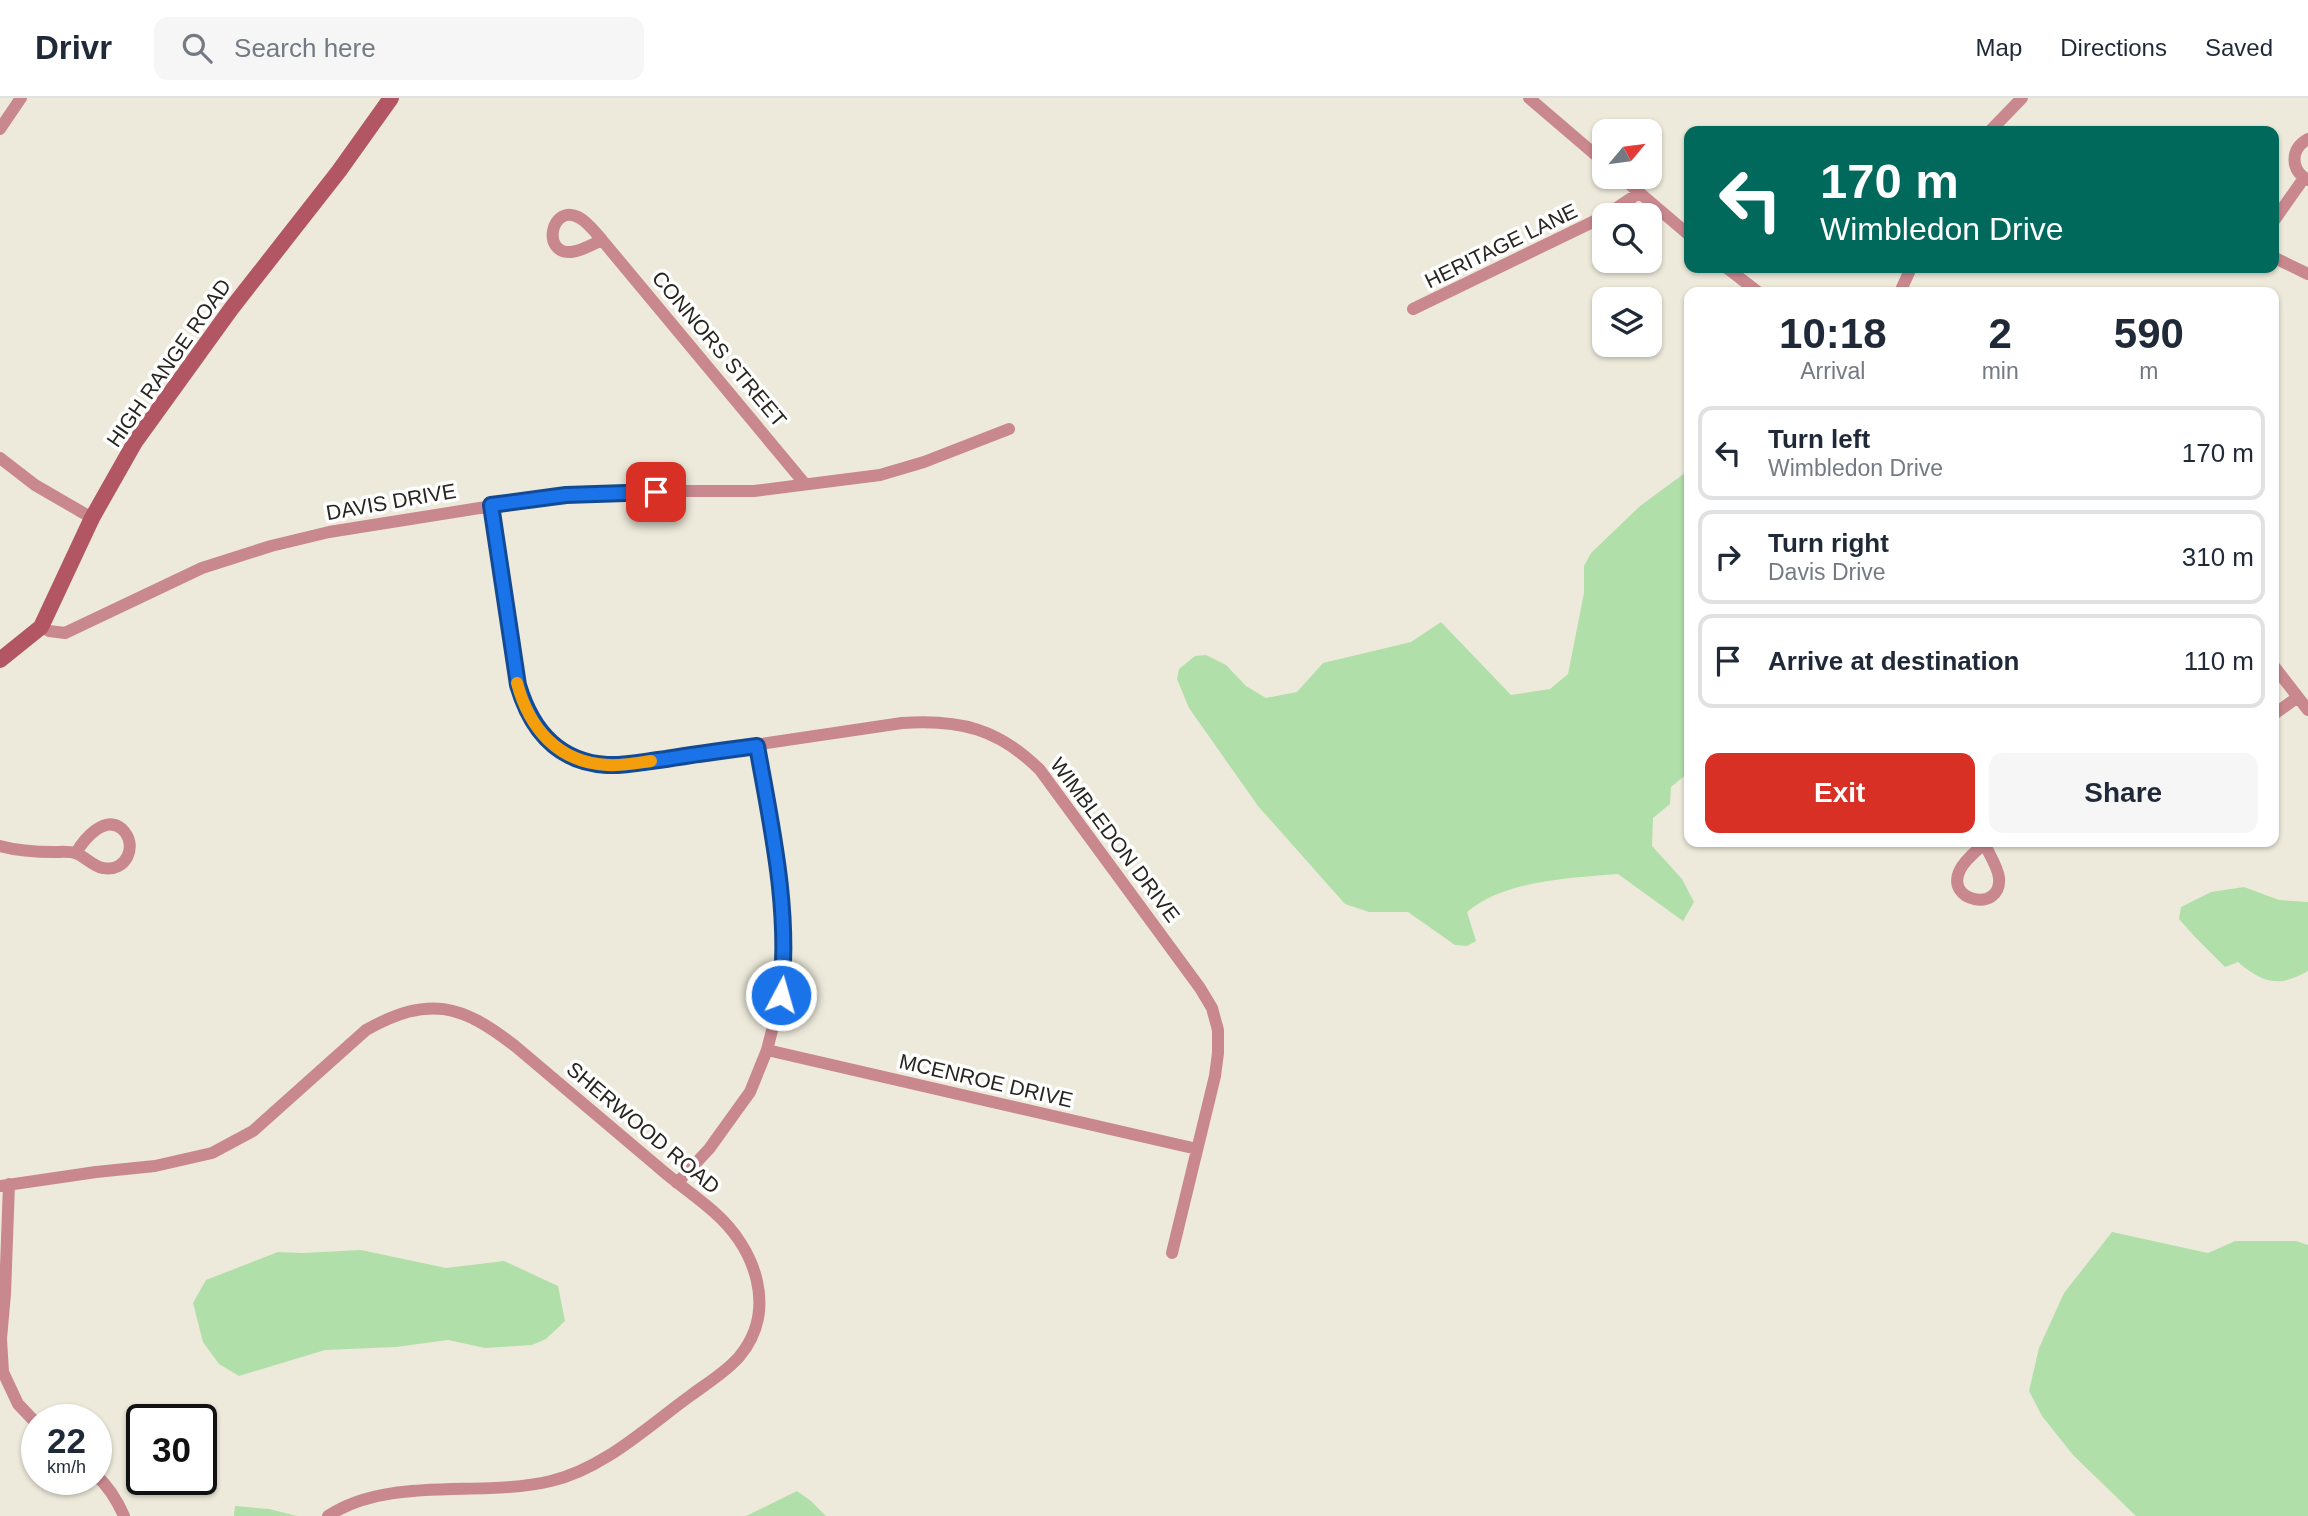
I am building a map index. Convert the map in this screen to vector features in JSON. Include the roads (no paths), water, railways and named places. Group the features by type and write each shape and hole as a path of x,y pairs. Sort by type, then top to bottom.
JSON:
{"street":[{"path":"0,128 21,98"},
{"name":"HIGH RANGE ROAD","path":"0,660 41,626 92,518 148,422 231,309 339,171 391,98"},
{"path":"1529,98 1592,152"},
{"path":"1995,126 2022,98"},
{"path":"2279,214 2306,179 2295,167 2294,157 2297,147 2308,139"},
{"path":"1634,189 1684,231"},
{"name":"HERITAGE LANE","path":"1624,203 1639,193"},
{"name":"HERITAGE LANE","path":"1413,309 1592,222"},
{"name":"CONNORS STREET","path":"602,240 805,484"},
{"path":"2279,260 2308,274"},
{"path":"1733,273 1752,287"},
{"name":"DAVIS DRIVE","path":"41,626 50,631 65,633 202,568 271,545 329,532 491,505 578,494 613,491 754,491 880,475 924,462 1009,429"},
{"path":"0,458 36,485 92,518"},
{"name":"WIMBLEDON DRIVE","path":"491,505 518,685 525,709 538,729 554,746 586,762 609,765 926,721 961,724 983,730 1004,740 1040,770 1187,968 1212,1008 1219,1030 1218,1053 1172,1253"},
{"path":"2279,673 2308,710"},
{"path":"2279,711 2298,697"},
{"path":"677,1183 709,1149 750,1092 767,1050 781,995 785,936 783,901 757,746"},
{"path":"0,846 34,852 76,853"},
{"name":"SHERWOOD ROAD","path":"4,1185 155,1166 212,1153 253,1131 366,1030 387,1018 410,1011 433,1009 468,1014 488,1025 715,1212 745,1249 755,1270 760,1293 759,1317 751,1339 738,1358 711,1381 616,1450 574,1473 552,1481 376,1497 354,1503 328,1516"},
{"name":"MCENROE DRIVE","path":"767,1050 1197,1149"},
{"path":"4,1185 5,1294 1,1339 2,1371 21,1406"},
{"path":"112,1493 124,1516"}]}
